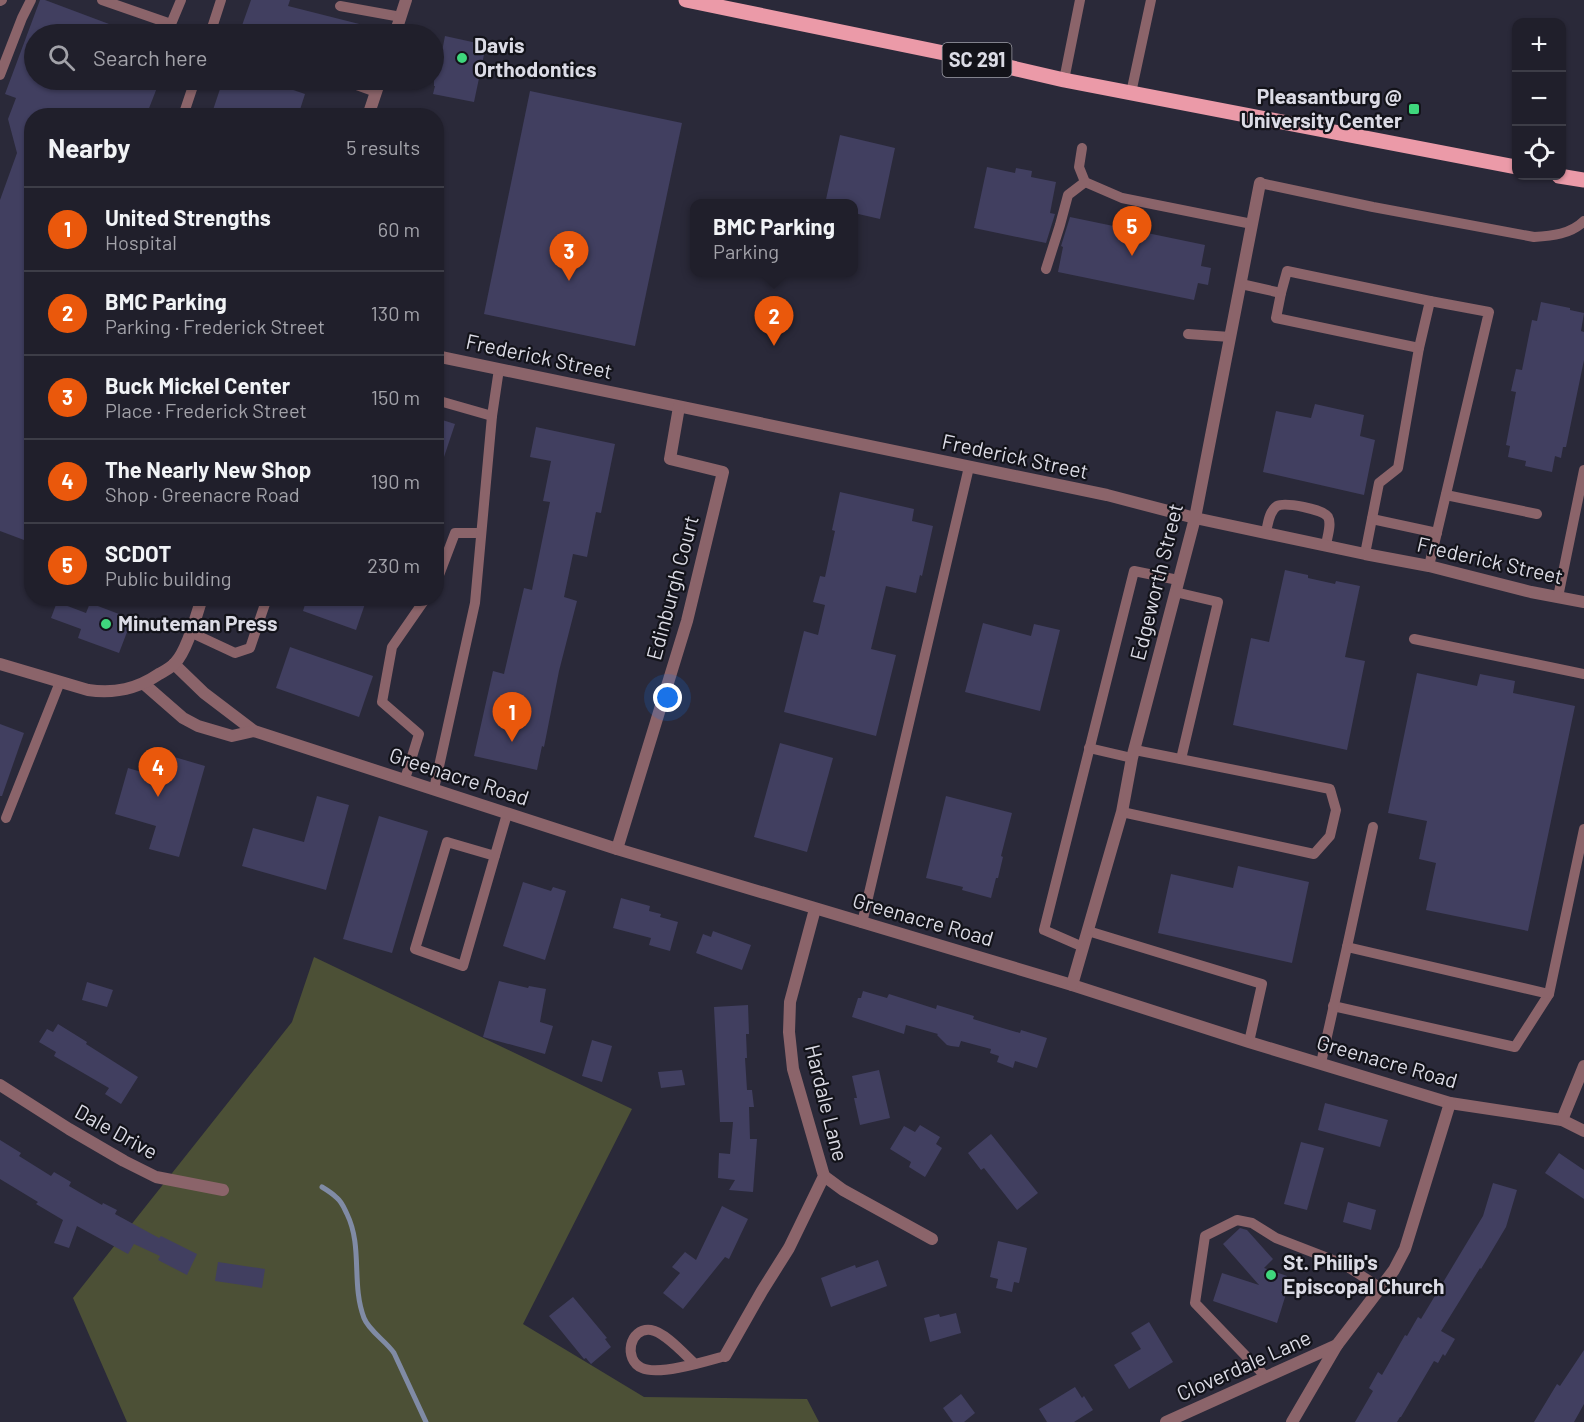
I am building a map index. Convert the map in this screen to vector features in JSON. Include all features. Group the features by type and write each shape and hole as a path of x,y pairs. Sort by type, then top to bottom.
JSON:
{"main road":[{"name":"SC 291","path":"686,0 1064,80 1512,166"},
{"path":"1566,177 1584,180"}],"street":[{"path":"399,24 406,0"},
{"path":"370,108 375,92"},
{"name":"Edgeworth Street","path":"1072,985 1122,812 1134,754 1195,518 1260,183"},
{"name":"Frederick Street","path":"444,358 1107,495 1195,518 1429,566 1531,592 1584,602"},
{"name":"Edinburgh Court","path":"617,849 687,621 723,472 670,459 679,407"},
{"path":"0,664 100,692 144,684 174,664 179,657 199,606"},
{"name":"Greenacre Road","path":"174,664 204,693 254,731 617,849 1072,985 1249,1042 1450,1102 1562,1120 1584,1131"},
{"name":"Greenacre Road","path":"144,684 183,718 198,726 232,736 254,731"},
{"name":"Hardale Lane","path":"725,1356 789,1248 824,1176 793,1069 789,1032 790,1002 815,909"},
{"path":"1562,1120 1584,1066"},
{"name":"Dale Drive","path":"0,1085 78,1134 156,1177 223,1190"},
{"path":"1292,1422 1337,1345 1394,1270 1405,1249 1450,1102"},
{"path":"824,1176 843,1190 932,1239"},
{"name":"Cloverdale Lane","path":"1166,1422 1337,1345"}],"lane":[{"path":"0,75 31,0"},
{"path":"102,0 171,24 181,0"},
{"path":"213,24 221,0"},
{"path":"1064,80 1080,0"},
{"path":"1131,93 1151,0"},
{"path":"340,6 401,17"},
{"path":"186,108 192,90"},
{"path":"370,90 375,92"},
{"path":"1083,148 1079,167 1085,182 1122,198 1252,224"},
{"path":"1046,269 1068,195 1085,182"},
{"path":"1260,183 1534,237 1559,235 1578,227 1584,220"},
{"path":"1419,348 1276,318 1287,271 1488,312 1429,566"},
{"path":"1240,284 1281,293"},
{"path":"1365,554 1379,483 1398,468 1419,348 1430,301"},
{"path":"1188,334 1230,337"},
{"path":"434,789 475,603 498,369"},
{"path":"444,402 492,416"},
{"path":"862,923 969,467"},
{"path":"1558,597 1584,474"},
{"path":"1446,495 1537,514"},
{"path":"1266,532 1275,507 1289,505 1310,509 1323,512 1328,517 1326,545"},
{"path":"1372,519 1437,533"},
{"path":"444,562 455,533 481,533"},
{"path":"1083,947 1044,930 1134,571 1218,602 1181,759"},
{"path":"190,632 235,653 250,648 264,606"},
{"path":"405,779 418,734 382,702 392,647 420,606"},
{"path":"1414,639 1584,674"},
{"path":"6,818 60,682"},
{"path":"1089,748 1181,759 1330,789 1336,810 1330,836 1314,854 1122,812"},
{"path":"495,856 447,842 415,949 463,966 495,856 507,814"},
{"path":"1321,1063 1373,827"},
{"path":"1333,1006 1515,1047 1549,994 1584,829"},
{"path":"1088,931 1262,984 1249,1042"},
{"path":"1347,947 1549,994"},
{"path":"1266,1377 1195,1303 1205,1236 1236,1220 1252,1223 1276,1238 1343,1264 1381,1288"},
{"path":"695,1364 662,1335 650,1330 638,1333 631,1341 630,1352 633,1362 643,1369 660,1370 695,1364 725,1356"}],"green space":[{"path":"314,957 632,1109 523,1324 644,1397 807,1399 819,1422 127,1422 73,1298 292,1022"}],"building":[{"path":"40,0 45,0 109,24 31,24"},
{"path":"251,0 290,0 288,6 359,24 243,24"},
{"name":"Davis Orthodontics","path":"445,36 486,45 474,102 433,94 434,90 444,90"},
{"path":"24,43 24,90 156,90 149,108 24,108 24,540 0,531 0,200 17,153 8,119 16,98 5,94"},
{"path":"220,90 293,90 305,94 301,108 214,108"},
{"path":"530,91 682,123 635,346 484,314"},
{"path":"840,135 895,148 880,219 858,214 858,199 826,199"},
{"path":"987,167 1015,173 1016,168 1032,171 1031,177 1056,182 1050,213 1055,214 1046,243 974,228"},
{"path":"1070,217 1205,245 1201,266 1211,268 1208,285 1198,283 1194,300 1058,272 1063,247 1061,246"},
{"path":"1541,302 1584,313 1581,331 1584,332 1584,360 1566,447 1563,447 1561,458 1555,456 1552,472 1525,466 1526,461 1508,457 1510,446 1506,445 1516,392 1511,391 1516,369 1522,370 1532,320 1537,321"},
{"path":"1315,404 1364,415 1360,436 1375,440 1364,495 1263,472 1276,411 1311,418"},
{"path":"444,421 455,424 444,457"},
{"path":"536,427 615,444 601,513 596,512 587,557 573,554 564,597 577,601 537,770 474,756 493,671 504,674 524,588 532,590 550,502 543,501 551,461 530,457"},
{"path":"840,492 914,509 912,521 933,526 916,593 886,586 871,649 896,655 876,736 784,712 804,631 818,635 825,605 813,602 820,576 825,577 835,531 832,530"},
{"path":"1285,570 1335,584 1336,581 1360,586 1345,657 1365,661 1347,750 1233,725 1251,638 1269,642"},
{"name":"Minuteman Press","path":"56,606 68,606 86,613 89,606 98,606 132,619 119,653 78,638 81,629 51,618"},
{"path":"305,606 364,606 356,630 303,611"},
{"path":"983,623 1031,636 1034,624 1060,630 1040,711 965,692"},
{"path":"290,647 373,676 359,717 276,688"},
{"path":"1417,673 1477,686 1480,674 1515,681 1513,693 1575,706 1528,931 1426,910 1436,863 1419,859 1427,821 1388,813"},
{"path":"0,724 24,733 2,796 0,796"},
{"path":"780,743 833,758 807,852 754,837"},
{"path":"171,756 205,766 179,857 149,849 156,826 115,814 128,768 165,779"},
{"path":"317,796 349,805 326,890 242,866 253,828 304,842"},
{"path":"946,796 1012,813 998,878 996,878 991,898 962,890 963,887 926,878"},
{"path":"379,816 428,831 392,953 343,939"},
{"path":"1238,866 1309,882 1292,963 1158,933 1171,874 1233,888"},
{"path":"523,882 551,891 553,887 566,891 545,960 503,946"},
{"path":"621,898 650,906 649,911 678,922 670,951 649,945 651,938 613,928"},
{"path":"713,931 751,945 742,970 696,953 703,934 711,937"},
{"path":"499,981 528,988 529,986 546,989 540,1022 553,1026 545,1054 483,1037"},
{"path":"87,982 113,990 107,1007 82,1000"},
{"path":"863,991 887,998 889,994 936,1009 937,1005 1006,1029 1020,1033 1021,1030 1047,1038 1037,1068 1015,1061 1013,1068 997,1062 999,1056 990,1053 991,1049 961,1041 959,1047 947,1045 938,1034 906,1025 904,1034 852,1017 858,998 861,998"},
{"path":"748,1005 749,1034 746,1034 747,1058 745,1058 747,1090 752,1090 754,1107 749,1107 750,1139 757,1139 753,1192 729,1190 735,1180 718,1178 719,1153 730,1154 733,1122 720,1122 714,1007"},
{"path":"58,1024 138,1077 121,1104 105,1094 109,1088 54,1056 56,1052 39,1042 47,1029 53,1032"},
{"path":"592,1040 612,1046 602,1082 582,1076"},
{"path":"682,1070 685,1085 661,1088 658,1072"},
{"path":"879,1070 890,1118 860,1125 852,1076"},
{"path":"1325,1103 1388,1120 1380,1147 1318,1130"},
{"path":"920,1125 940,1137 936,1144 942,1148 925,1177 909,1167 911,1162 890,1149 904,1126 915,1132"},
{"path":"991,1134 1038,1193 1017,1210 984,1168 981,1170 968,1153"},
{"path":"0,1140 21,1153 19,1156 51,1176 54,1172 71,1182 69,1186 102,1205 103,1203 117,1210 115,1214 159,1238 161,1236 197,1254 187,1275 158,1260 160,1256 134,1244 128,1254 77,1226 69,1248 54,1243 63,1220 0,1179"},
{"path":"1301,1142 1324,1148 1307,1210 1284,1204"},
{"path":"1559,1153 1584,1170 1584,1199 1545,1173"},
{"path":"1493,1183 1517,1190 1506,1227 1441,1331 1455,1339 1445,1356 1443,1354 1438,1363 1434,1361 1397,1422 1355,1422 1373,1391 1369,1388 1378,1372 1382,1375 1405,1335 1407,1336 1418,1317 1421,1319 1483,1216"},
{"path":"1348,1202 1376,1210 1371,1230 1343,1222"},
{"path":"722,1206 748,1219 729,1259 725,1257 683,1309 663,1293 680,1273 672,1267 685,1252 696,1260"},
{"name":"St. Philip's Episcopal Church","path":"1240,1228 1247,1230 1273,1259 1264,1268 1287,1276 1281,1293 1286,1294 1277,1323 1213,1301 1222,1273 1259,1285 1223,1244"},
{"path":"998,1241 1027,1248 1019,1283 1014,1282 1012,1292 996,1288 998,1279 990,1277"},
{"path":"878,1260 887,1286 831,1307 821,1278 855,1265 856,1268"},
{"path":"218,1262 265,1269 262,1288 215,1281"},
{"path":"573,1297 607,1338 605,1339 611,1347 591,1364 586,1358 584,1359 549,1316"},
{"path":"956,1313 961,1333 930,1342 924,1318"},
{"path":"1149,1322 1173,1362 1129,1389 1114,1365 1141,1349 1131,1333"},
{"path":"1584,1350 1584,1404 1574,1422 1534,1422 1557,1384 1560,1386"},
{"path":"1075,1387 1093,1410 1074,1422 1047,1422 1039,1409"},
{"path":"961,1394 975,1413 964,1422 953,1422 943,1408"}],"waterway":[{"path":"322,1187 340,1201 352,1227 355,1239 358,1292 364,1318 394,1353 426,1422"}],"place":[{"name":"Davis Orthodontics","path":"462,58"},
{"name":"Pleasantburg @ University Center","path":"1414,109"},
{"name":"SCDOT","path":"1132,256"},
{"name":"Buck Mickel Center","path":"569,281"},
{"name":"BMC Parking","path":"774,346"},
{"name":"Minuteman Press","path":"106,624"},
{"name":"United Strengths","path":"512,742"},
{"name":"The Nearly New Shop","path":"158,797"},
{"name":"St. Philip's Episcopal Church","path":"1271,1275"}]}
